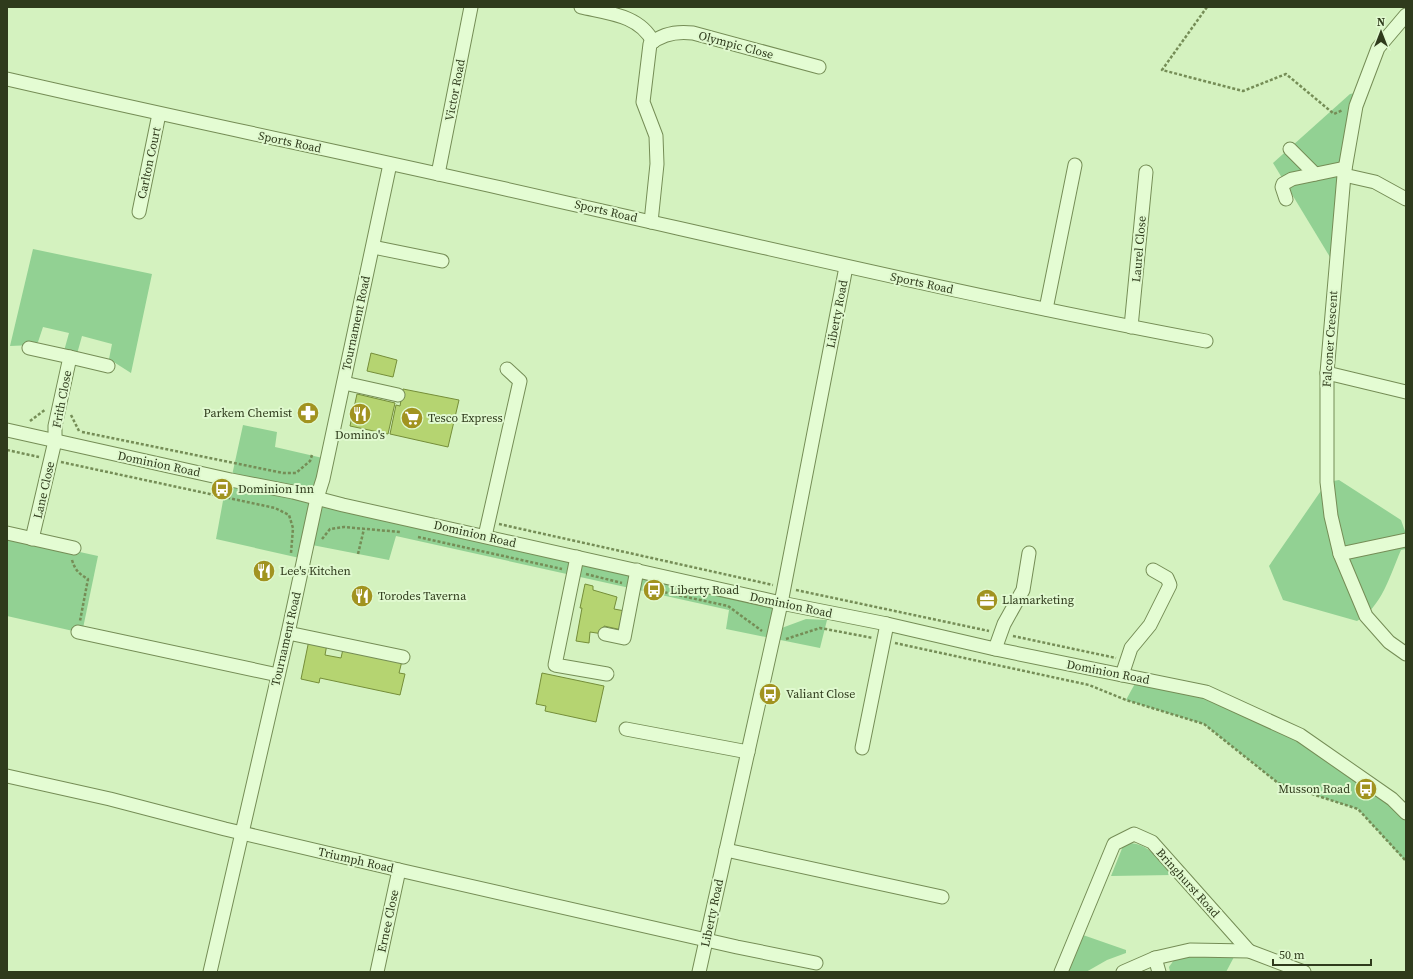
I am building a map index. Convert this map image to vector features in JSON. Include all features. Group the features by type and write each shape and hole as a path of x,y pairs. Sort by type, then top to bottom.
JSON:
{"street":[{"name":"Victor Road","path":"438,174 471,7"},
{"path":"581,7 625,18 642,26 650,34 653,42 650,44 643,102 656,136 657,164 651,222"},
{"name":"Falconer Crescent","path":"1406,15 1402,30 1378,48 1356,106 1344,172 1327,373 1327,482 1331,516 1340,554 1366,616 1389,642 1406,654"},
{"name":"Olympic Close","path":"653,42 659,37 678,32 693,33 819,67"},
{"name":"Sports Road","path":"7,79 160,114 438,174 846,267 1131,327 1206,341"},
{"name":"Carlton Court","path":"139,212 160,114"},
{"path":"1290,149 1315,174"},
{"name":"Tournament Road","path":"210,972 288,633 299,609 309,564 317,498 323,479 344,383 390,164"},
{"path":"1046,309 1075,165"},
{"name":"Laurel Close","path":"1131,327 1146,172"},
{"path":"1286,198 1282,187 1283,184 1292,179 1315,174 1344,172 1375,182 1406,199"},
{"path":"373,247 442,261"},
{"name":"Liberty Road","path":"700,972 781,603 846,267"},
{"name":"Frith Close","path":"29,348 108,366"},
{"name":"Frith Close","path":"55,441 55,426 70,357"},
{"path":"485,536 520,381 507,369"},
{"path":"1327,373 1406,392"},
{"path":"344,383 398,395"},
{"name":"Dominion Road","path":"7,430 317,498 781,603 1206,692 1300,735 1392,799 1406,813"},
{"name":"Lane Close","path":"32,539 55,441"},
{"path":"7,533 74,548"},
{"path":"1340,554 1370,546 1406,540"},
{"path":"995,649 1000,633 1023,590 1029,553"},
{"path":"577,557 555,665 607,674"},
{"path":"605,634 624,638 637,570"},
{"path":"1122,675 1126,660 1137,639 1150,625 1170,585 1167,578 1153,570"},
{"path":"862,748 886,624"},
{"path":"78,632 278,674"},
{"path":"288,633 403,657"},
{"path":"626,729 748,752"},
{"name":"Triumph Road","path":"7,776 110,799 399,870 816,963"},
{"name":"Bringhurst Road","path":"1061,972 1114,844 1134,834 1152,842 1249,951"},
{"path":"726,850 942,897"},
{"name":"Ernee Close","path":"377,972 399,870"},
{"name":"Bringhurst Road","path":"1123,972 1155,958 1190,950 1249,951 1304,972"},
{"path":"1155,958 1159,972"}],"path":[{"path":"1207,7 1162,70 1242,91 1286,74 1334,114 1356,106"},
{"path":"25,420 283,473 296,473 310,461 312,455"},
{"path":"7,450 275,508 289,515 294,528 291,556"},
{"path":"488,521 784,587 1126,660"},
{"path":"320,540 330,529 344,527 364,528 405,534"},
{"path":"358,554 364,528"},
{"path":"413,535 728,606 773,639 786,639 820,628 883,640 1089,685 1126,700 1204,724 1278,783 1358,809 1406,861"},
{"path":"74,548 72,558 74,567 80,575 88,579 78,632"}],"green space":[{"path":"1361,92 1336,267 1273,163 1350,94"},
{"path":"33,249 152,274 131,373 109,359 112,344 82,336 77,354 64,351 69,333 43,327 38,342 33,345 10,346"},
{"path":"243,425 277,432 275,447 327,459 317,498 781,603 779,629 806,619 827,620 820,648 726,629 729,610 396,536 389,560 307,544 304,559 216,539 227,479 231,480"},
{"path":"1339,480 1401,520 1406,534 1406,549 1401,550 1389,580 1379,599 1366,615 1357,621 1283,600 1269,566 1327,482"},
{"path":"7,536 98,556 82,633 7,616"},
{"path":"1138,678 1206,692 1300,735 1406,813 1406,862 1358,809 1278,783 1204,724 1126,700"},
{"path":"1128,843 1136,844 1148,849 1158,858 1172,875 1111,876 1123,846"},
{"path":"1083,935 1126,950 1126,953 1107,960 1086,972 1065,972"},
{"path":"1181,954 1234,957 1226,972 1170,972 1169,967 1176,957"}],"building":[{"path":"371,353 397,360 393,377 367,371"},
{"path":"403,389 459,400 448,447 390,434 396,405 400,406"},
{"path":"357,394 395,403 388,434 350,426"},
{"path":"585,584 593,586 593,590 617,597 614,609 625,611 622,630 604,626 603,634 590,632 589,643 576,641"},
{"path":"309,640 327,644 325,655 341,658 343,649 402,661 399,673 405,674 400,695 320,678 319,683 301,679"},
{"path":"542,673 604,686 596,722 545,711 546,706 536,704"}],"place":[{"name":"Parkem Chemist","path":"308,413"},
{"name":"Domino's","path":"360,414"},
{"name":"Tesco Express","path":"412,418"},
{"name":"Dominion Inn","path":"222,489"},
{"name":"Lee's Kitchen","path":"264,571"},
{"name":"Liberty Road","path":"654,590"},
{"name":"Torodes Taverna","path":"362,596"},
{"name":"Llamarketing","path":"987,600"},
{"name":"Valiant Close","path":"770,694"},
{"name":"Musson Road","path":"1366,789"}]}
